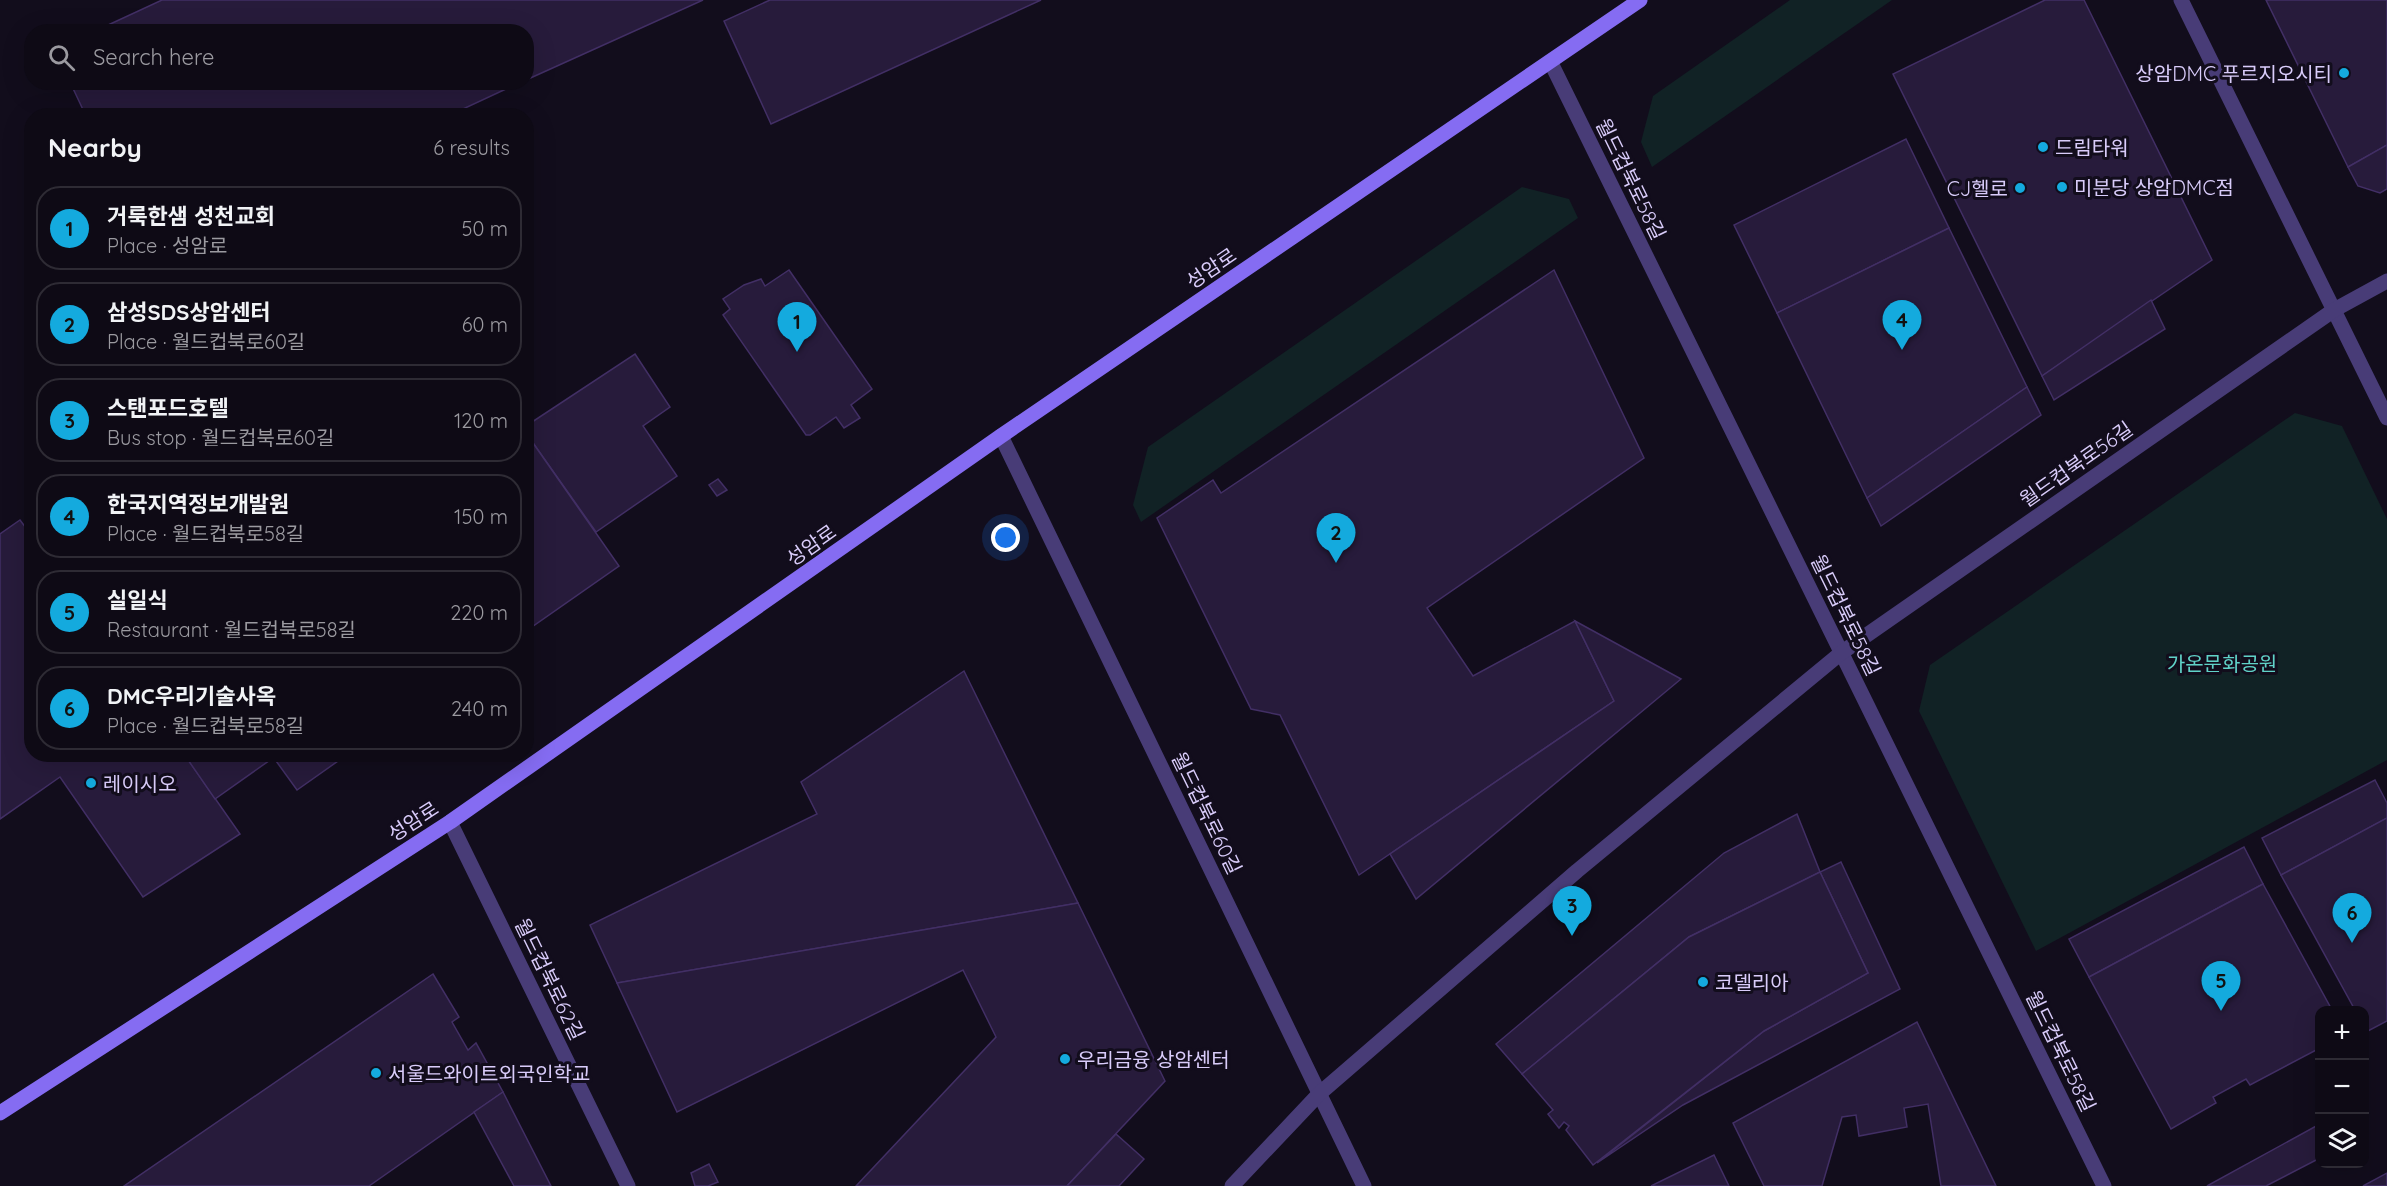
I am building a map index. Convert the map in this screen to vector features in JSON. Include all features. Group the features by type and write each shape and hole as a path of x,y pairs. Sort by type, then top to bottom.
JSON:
{"main road":[{"name":"성암로","path":"0,1113 450,822 1002,436 1640,0"}],"street":[{"path":"2181,0 2387,418"},
{"name":"월드컵북로58길","path":"1551,63 2104,1186"},
{"name":"월드컵북로56길","path":"1319,1094 1577,871 1841,653 2334,310 2387,281"},
{"name":"월드컵북로60길","path":"1002,436 1364,1186"},
{"name":"월드컵북로62길","path":"450,822 628,1186"},
{"path":"1232,1186 1319,1094"}],"green space":[{"path":"1790,0 1892,0 1652,167 1641,142 1653,96"},
{"path":"1522,187 1569,199 1578,218 1141,522 1133,505 1148,447"},
{"name":"가온문화공원","path":"2295,413 2342,426 2387,519 2387,760 2036,951 1919,711 1930,665"}],"building":[{"path":"162,0 703,0 534,76 534,24 110,24"},
{"path":"770,0 1041,0 771,124 724,21"},
{"name":"드림타워","path":"2045,0 2084,0 2212,260 2042,376 1893,74"},
{"name":"상암DMC 푸르지오시티","path":"2266,0 2387,0 2387,145 2348,167"},
{"path":"74,90 504,90 465,108 82,108"},
{"path":"1906,139 1949,228 1777,313 1734,225"},
{"path":"2387,145 2387,189 2380,193 2358,186 2348,167"},
{"path":"1949,228 2027,387 1867,498 1777,313"},
{"path":"789,270 872,389 851,405 860,418 844,428 836,417 810,435 806,435 723,315 730,309 723,299 744,285 761,279 765,286"},
{"path":"1554,270 1644,458 1427,608 1473,676 1575,621 1614,701 1359,875 1280,715 1251,709 1157,518 1213,480 1221,493"},
{"path":"2151,300 2165,329 2054,400 2042,376"},
{"path":"635,354 670,407 643,426 677,476 596,532 534,444 534,421"},
{"path":"2027,387 2041,415 1881,526 1867,498"},
{"path":"534,444 619,566 534,625"},
{"path":"718,479 727,490 717,496 709,485"},
{"path":"20,520 24,525 24,762 190,762 240,834 143,897 60,777 0,819 0,534"},
{"path":"1575,621 1681,679 1416,899 1390,854 1614,701"},
{"path":"964,671 1078,903 617,983 590,925 817,814 801,782"},
{"path":"190,762 267,762 215,799"},
{"path":"277,762 337,762 297,790"},
{"path":"2375,780 2387,803 2387,818 2281,875 2262,838"},
{"path":"1797,814 1820,872 1689,937 1522,1074 1496,1044 1724,853"},
{"path":"2387,818 2387,1021 2369,1030 2369,1006 2353,1006 2281,875"},
{"path":"2244,847 2263,884 2089,977 2069,939"},
{"path":"1841,862 1900,989 1683,1105 1597,1163 1764,1031 1868,973 1820,872"},
{"path":"1820,872 1868,973 1764,1031 1593,1165 1566,1130 1569,1126 1564,1122 1559,1128 1548,1114 1553,1110 1522,1074 1689,937"},
{"path":"2263,884 2330,1006 2315,1006 2315,1051 2250,1085 2246,1079 2213,1097 2216,1103 2171,1129 2089,977"},
{"name":"우리금융 상암센터","path":"1078,903 1165,1081 1067,1186 856,1186 996,1037 963,970 677,1112 617,983"},
{"path":"433,974 459,1017 452,1022 468,1050 476,1043 503,1092 369,1186 124,1186"},
{"path":"1917,1022 1996,1186 1941,1186 1928,1104 1904,1108 1907,1127 1859,1136 1856,1115 1842,1117 1822,1186 1764,1186 1733,1123"},
{"path":"503,1092 551,1186 514,1186 474,1112"},
{"path":"2315,1127 2315,1161 2266,1186 2207,1186"},
{"path":"1116,1134 1144,1159 1119,1186 1067,1186"},
{"path":"1714,1155 1729,1186 1651,1186"},
{"path":"709,1164 718,1182 708,1186 695,1186 691,1173"},
{"path":"2387,1173 2387,1186 2363,1186"}],"place":[{"name":"상암DMC 푸르지오시티","path":"2344,73"},
{"name":"드림타워","path":"2043,147"},
{"name":"미분당 상암DMC점","path":"2062,187"},
{"name":"CJ헬로","path":"2020,188"},
{"name":"한국지역정보개발원","path":"1902,350"},
{"name":"거룩한샘 성천교회","path":"797,352"},
{"name":"삼성SDS상암센터","path":"1336,563"},
{"name":"레이시오","path":"91,783"},
{"name":"스탠포드호텔","path":"1572,936"},
{"name":"DMC우리기술사옥","path":"2352,943"},
{"name":"코델리아","path":"1703,982"},
{"name":"실일식","path":"2221,1011"},
{"name":"우리금융 상암센터","path":"1065,1059"},
{"name":"서울드와이트외국인학교","path":"376,1073"}]}
